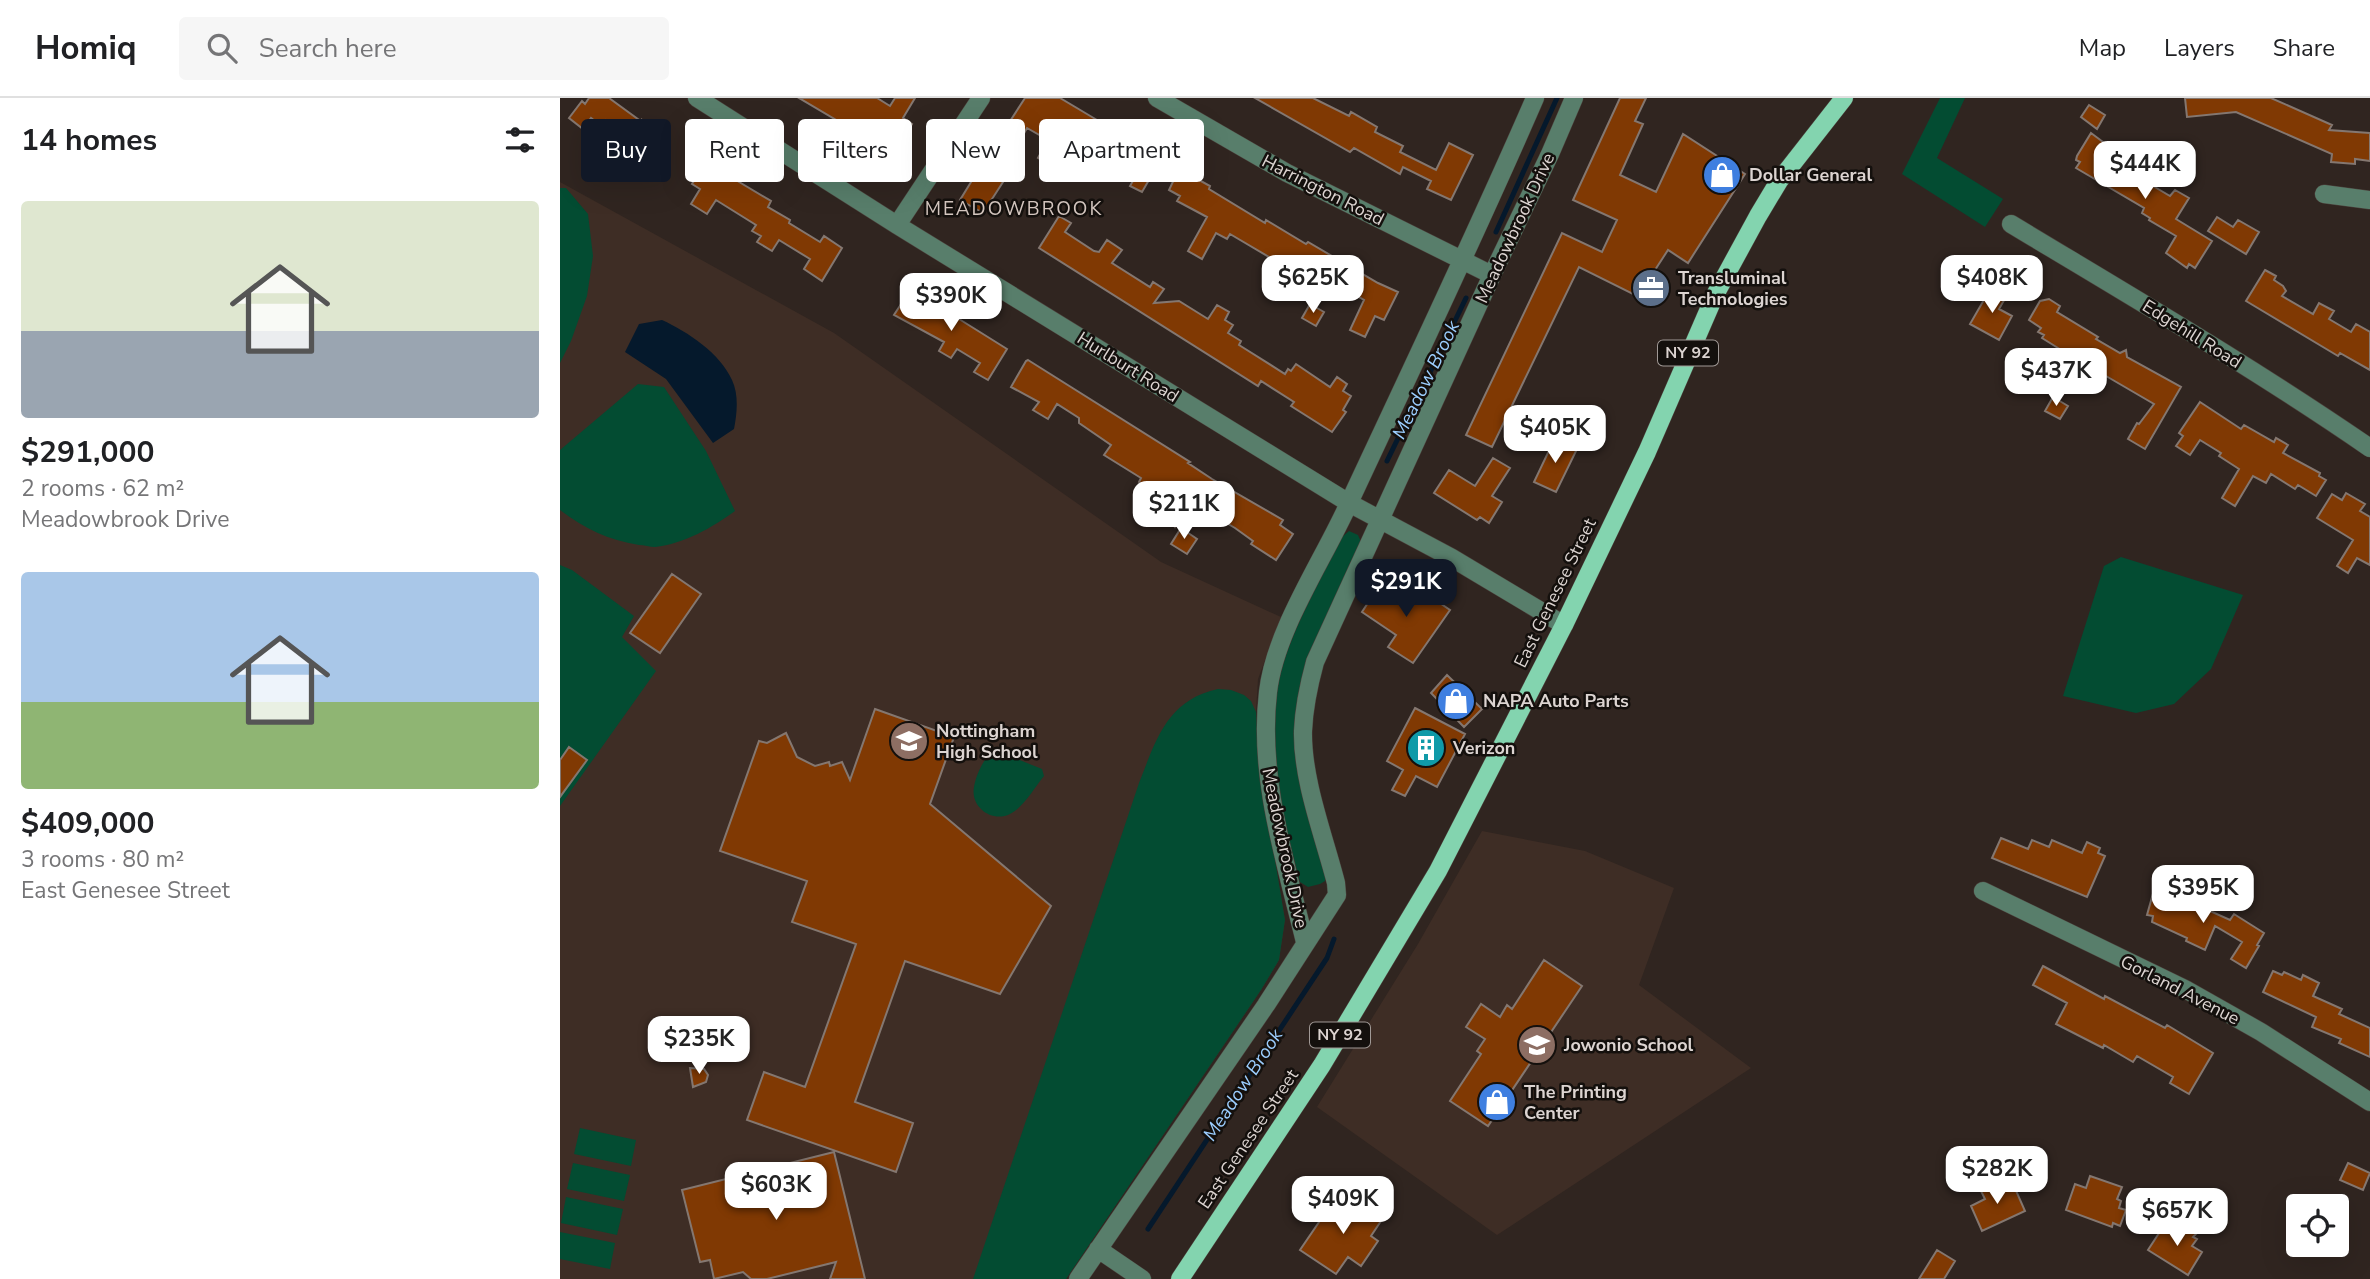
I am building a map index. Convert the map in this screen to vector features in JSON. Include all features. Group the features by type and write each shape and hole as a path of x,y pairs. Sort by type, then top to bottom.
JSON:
{"main road":[{"name":"East Genesee Street","path":"1180,1279 1322,1065 1438,871 1564,625 1647,452 1692,344 1727,272 1779,181 1844,98"}],"street":[{"name":"Hurlburt Road","path":"697,98 897,225 1349,503 1452,558 1564,625"},
{"path":"897,225 982,98"},
{"name":"Harrington Road","path":"1157,98 1287,173 1492,275"},
{"name":"Meadowbrook Drive","path":"1305,942 1267,779 1265,743 1268,690 1278,649 1349,503 1535,98"},
{"name":"Meadowbrook Drive","path":"1078,1279 1266,1005 1337,895 1307,771 1303,732 1308,686 1324,639 1574,98"},
{"path":"2324,194 2370,200"},
{"name":"Edgehill Road","path":"2011,224 2273,384 2370,448"},
{"name":"Gorland Avenue","path":"1983,891 2185,989 2261,1032 2370,1102"},
{"path":"1098,1249 1142,1279"}],"shaded area":[{"name":"Nottingham High School","path":"560,182 834,333 1161,562 1281,617 1258,679 1256,712 1260,769 1285,920 1279,960 1066,1279 560,1279"},
{"name":"Jowonio School","path":"1482,831 1585,851 1674,888 1639,985 1751,1068 1497,1235 1317,1107 1418,944"}],"green space":[{"path":"1940,98 1965,98 1937,158 2003,199 1985,227 1902,174"},
{"path":"560,188 566,188 588,214 593,256 587,296 560,363"},
{"path":"638,384 664,387 706,451 735,511 698,534 655,547 607,537 560,510 560,450"},
{"path":"1349,531 1358,535 1361,542 1303,681 1325,876 1325,881 1308,887 1300,882 1281,805 1274,754 1275,702 1285,658 1299,623 1341,538"},
{"path":"2121,557 2243,595 2211,669 2174,704 2136,713 2063,696 2104,566"},
{"path":"560,565 572,570 634,616 622,637 656,671 560,806"},
{"path":"1218,689 1244,695 1251,701 1256,712 1260,769 1285,920 1279,960 1066,1279 973,1279 1151,752 1175,712 1201,694"},
{"path":"997,751 1042,769 1044,776 1020,807 1003,816 990,815 984,811 975,801 974,794 975,782 982,765"},
{"path":"580,1128 636,1140 631,1166 574,1154"},
{"path":"573,1163 630,1175 624,1201 567,1189"},
{"path":"566,1197 623,1209 617,1235 561,1223"},
{"path":"560,1232 615,1243 610,1269 560,1259"}],"water":[{"path":"662,320 702,344 720,361 732,380 737,410 734,429 713,443 666,379 625,352 639,324"}],"building":[{"path":"589,98 609,98 638,119 581,119 581,127 569,118 582,101 585,104"},
{"path":"799,98 877,98 890,106 895,98 915,98 904,119 834,119"},
{"path":"1025,98 1060,98 1095,119 1039,119 1039,135 1027,128 1025,132 1025,119 1011,119"},
{"path":"1255,98 1313,98 1349,116 1351,112 1377,127 1375,132 1403,146 1400,152 1436,170 1449,143 1473,155 1451,200 1427,189 1431,181 1403,167 1400,174 1354,148 1350,152"},
{"path":"1620,98 1646,98 1635,121 1643,124 1620,175 1656,192 1683,134 1745,174 1688,263 1668,250 1653,273 1661,277 1649,302 1579,267 1492,447 1466,435 1562,233 1602,252 1617,220 1573,200"},
{"path":"2185,98 2271,98 2332,125 2329,130 2370,133 2370,161 2355,159 2355,164 2331,162 2332,154 2236,112 2187,117"},
{"path":"2089,105 2105,115 2097,129 2081,117"},
{"path":"2091,133 2115,151 2108,163 2170,196 2175,190 2189,198 2176,219 2212,241 2195,268 2189,264 2187,268 2166,253 2176,236 2149,220 2150,218 2142,213 2144,208 2076,168 2080,162 2076,160 2077,156"},
{"path":"739,182 771,201 768,207 790,220 789,223 820,242 824,236 842,248 822,281 804,269 810,259 779,240 772,251 757,242 761,236 752,231 756,225 716,200 707,214 691,204 700,189 692,184"},
{"path":"971,182 1003,182 983,213 960,200"},
{"path":"1132,182 1148,182 1142,192 1130,186"},
{"path":"1173,182 1203,182 1210,186 1209,189 1265,223 1266,220 1398,292 1384,320 1375,316 1365,337 1350,330 1364,300 1302,265 1295,276 1284,269 1286,267 1230,234 1227,239 1216,233 1202,259 1188,251 1207,217 1177,201 1180,196 1169,190"},
{"path":"1059,216 1071,223 1065,232 1094,251 1099,252 1107,240 1122,250 1112,263 1150,287 1153,282 1164,289 1154,303 1179,301 1208,319 1217,305 1229,312 1225,320 1233,325 1228,333 1241,341 1239,345 1285,374 1296,364 1330,387 1337,377 1347,384 1343,391 1351,396 1343,410 1346,412 1332,432 1291,406 1294,402 1261,381 1258,386 1039,248"},
{"path":"2217,217 2233,227 2238,220 2259,232 2246,254 2208,231"},
{"path":"2265,270 2276,276 2274,280 2283,286 2286,291 2282,296 2313,314 2319,303 2334,311 2329,319 2351,332 2356,324 2370,332 2370,370 2340,353 2338,356 2246,301"},
{"path":"1992,286 2007,295 1999,309 2012,316 1999,340 1970,324"},
{"path":"911,289 1007,349 988,380 974,372 980,363 957,349 951,358 939,351 944,342 894,315"},
{"path":"2049,299 2060,306 2057,312 2098,337 2096,339 2120,353 2126,350 2127,357 2181,387 2145,449 2128,439 2137,423 2139,424 2154,404 2106,376 2103,381 2062,360 2066,353 2042,338 2044,335 2038,332 2041,328 2029,320 2040,301"},
{"path":"1310,304 1324,312 1316,326 1302,318"},
{"path":"1028,360 1190,462 1188,463 1212,479 1283,520 1280,525 1293,534 1276,560 1251,544 1253,541 1235,528 1190,505 1175,527 1167,515 1174,504 1139,482 1141,478 1104,455 1111,445 1079,423 1079,418 1057,404 1048,419 1033,410 1039,402 1011,387"},
{"path":"2020,361 2037,371 2028,386 2012,376"},
{"path":"2053,397 2068,406 2060,419 2045,411"},
{"path":"2200,402 2241,429 2244,425 2274,442 2276,438 2288,445 2283,453 2320,473 2319,476 2326,480 2316,496 2298,485 2295,489 2271,474 2266,483 2253,476 2235,506 2222,498 2239,469 2200,440 2190,455 2176,446 2183,436 2179,433"},
{"path":"1555,438 1577,449 1556,492 1534,482"},
{"path":"1493,458 1510,468 1492,496 1502,502 1489,523 1480,517 1477,520 1434,493 1449,470 1475,486"},
{"path":"2346,493 2365,504 2360,511 2370,517 2370,565 2357,558 2348,573 2337,566 2353,540 2317,518 2332,494 2342,500"},
{"path":"1181,528 1197,539 1187,554 1171,544"},
{"path":"672,574 701,594 660,653 630,633"},
{"path":"1383,580 1418,603 1425,593 1450,610 1413,663 1388,647 1396,635 1362,612"},
{"name":"NAPA Auto Parts","path":"1447,675 1482,709 1464,727 1431,693"},
{"name":"Verizon","path":"1415,708 1465,734 1437,787 1416,776 1405,796 1392,790 1403,770 1387,761"},
{"path":"875,709 954,737 930,804 1051,906 1000,994 905,961 855,1102 913,1123 896,1172 747,1120 764,1072 805,1087 856,944 792,922 807,881 720,851 759,741 767,743 786,733 797,757 815,766 829,762 830,766 842,762 850,780"},
{"path":"569,747 587,760 560,797 560,760"},
{"path":"2001,838 2028,849 2032,840 2049,847 2052,840 2082,853 2087,842 2100,848 2098,853 2105,856 2087,897 1992,858"},
{"path":"2154,890 2179,897 2230,920 2234,914 2264,933 2246,968 2231,959 2242,942 2215,926 2205,950 2186,941 2187,938 2152,922 2153,916 2147,915"},
{"path":"1544,960 1582,986 1488,1126 1450,1101 1481,1054 1477,1051 1485,1039 1466,1027 1481,1004 1500,1017 1507,1005 1512,1009"},
{"path":"2043,966 2104,999 2105,996 2165,1028 2167,1025 2213,1053 2189,1094 2170,1083 2173,1077 2137,1056 2133,1062 2104,1045 2103,1048 2056,1024 2067,1003 2033,985"},
{"path":"2273,971 2282,975 2284,972 2301,980 2303,975 2319,983 2313,996 2342,1009 2339,1014 2370,1028 2370,1057 2339,1043 2341,1039 2312,1027 2316,1017 2263,992"},
{"path":"690,1068 704,1069 708,1075 706,1082 693,1087"},
{"path":"834,1152 865,1279 830,1279 836,1262 767,1279 751,1279 743,1272 714,1279 710,1260 700,1262 682,1190"},
{"path":"2348,1163 2370,1173 2363,1190 2340,1180"},
{"path":"2090,1176 2122,1187 2117,1199 2121,1201 2119,1208 2126,1210 2120,1226 2113,1223 2112,1227 2066,1210 2075,1184 2086,1188"},
{"path":"1996,1182 1997,1185 2000,1183 2004,1191 2014,1186 2025,1211 1982,1231 1971,1206 1985,1199 1980,1189"},
{"path":"1353,1199 1381,1221 1371,1236 1378,1241 1361,1266 1348,1257 1336,1274 1300,1250 1328,1209 1340,1201"},
{"path":"2181,1224 2196,1234 2193,1237 2197,1239 2192,1246 2202,1252 2188,1275 2148,1250 2163,1227 2171,1232 2176,1225 2179,1228"},
{"path":"1937,1250 1955,1261 1944,1279 1919,1279"}],"waterway":[{"name":"Meadow Brook","path":"1496,232 1557,98"},
{"name":"Meadow Brook","path":"1387,461 1466,298"},
{"name":"Meadow Brook","path":"1148,1229 1327,958 1334,939"}],"place":[{"name":"Dollar General","path":"1722,175"},
{"name":"Transluminal Technologies","path":"1651,288"},
{"name":"NAPA Auto Parts","path":"1456,701"},
{"name":"Nottingham High School","path":"909,741"},
{"name":"Verizon","path":"1426,748"},
{"name":"Jowonio School","path":"1537,1045"},
{"name":"The Printing Center","path":"1497,1102"}],"district":[{"name":"MEADOWBROOK","path":"1014,209"}]}
